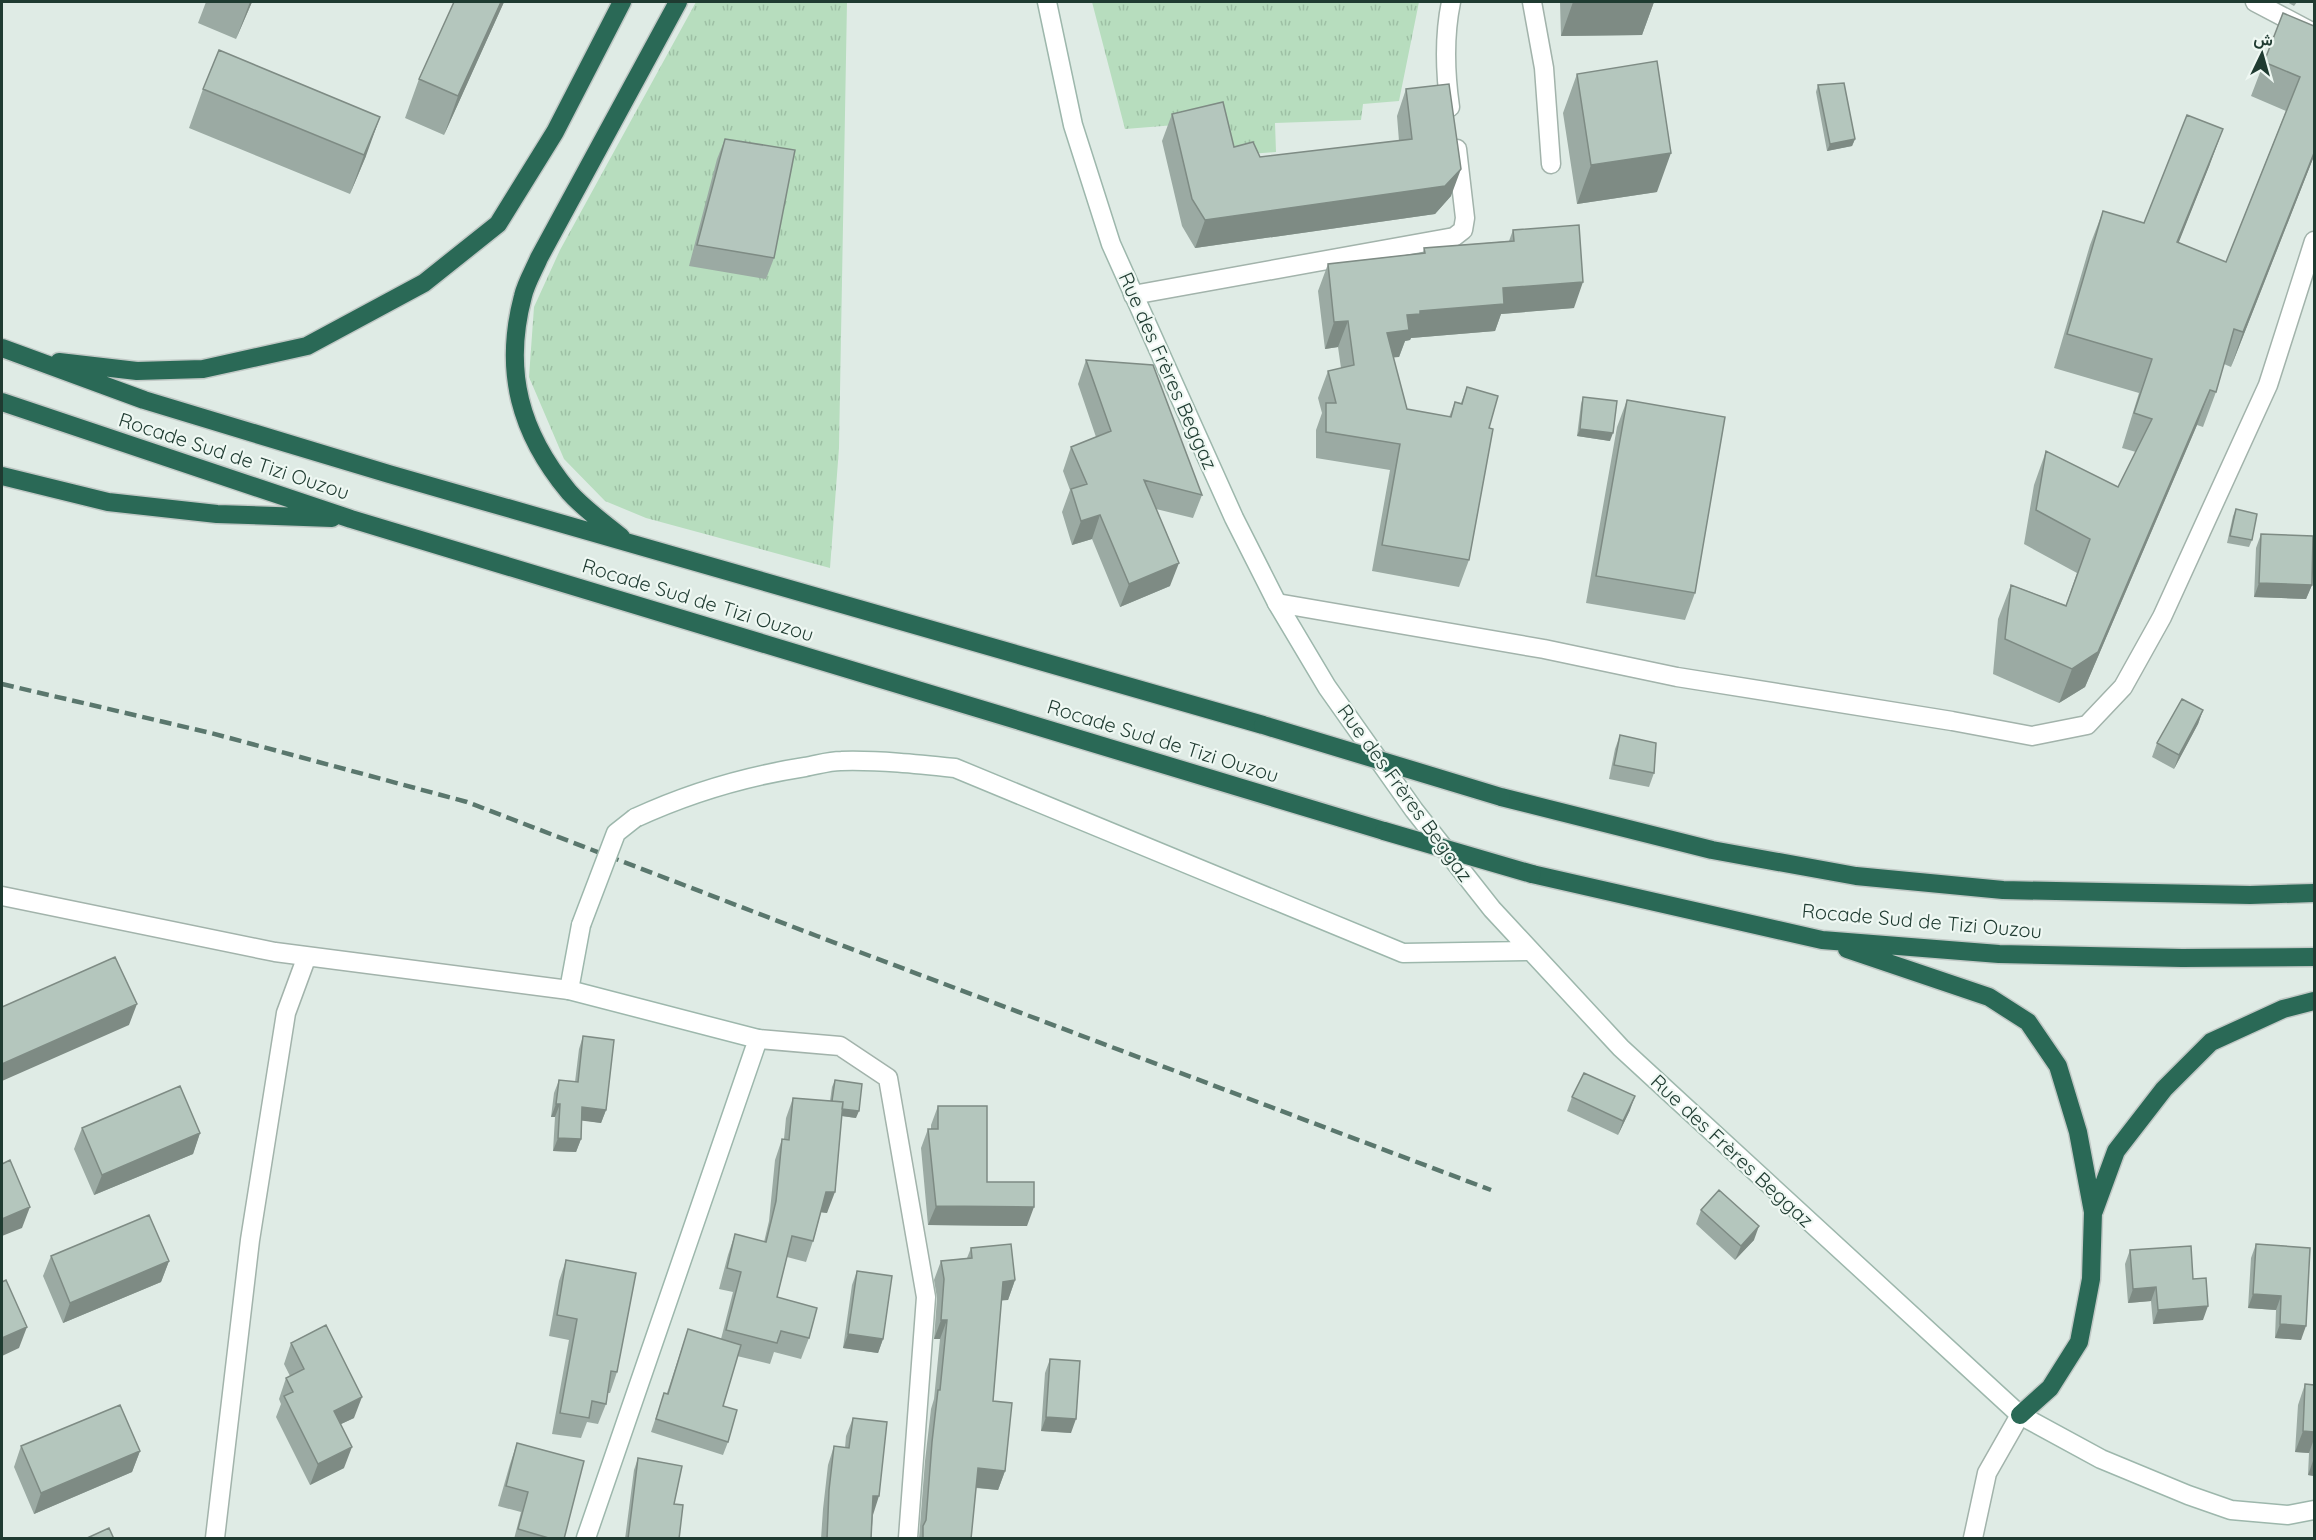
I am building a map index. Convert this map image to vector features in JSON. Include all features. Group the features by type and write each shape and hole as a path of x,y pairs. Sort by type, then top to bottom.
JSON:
{"highway":[{"path":"26,358 137,371 203,369 307,346 424,283 498,224 555,132 622,2"},
{"path":"624,541 571,494 549,464 529,430 516,389 516,339 523,295 539,258 678,2"},
{"name":"Rocade Sud de Tizi Ouzou","path":"2,348 155,404 388,474 1263,725 1501,797 1712,850 1856,876 2003,890 2314,893"},
{"name":"Rocade Sud de Tizi Ouzou","path":"2,402 351,519 1532,874 1822,940 1999,954 2182,958 2314,957"},
{"path":"2,476 108,502 217,514 351,519"},
{"path":"1822,940 1989,997 2028,1022 2058,1066 2078,1132 2093,1212 2091,1278 2079,1342 2050,1388 2020,1415"},
{"path":"2093,1212 2116,1151 2164,1089 2211,1042 2283,1009 2314,1001"}],"street":[{"name":"Rue des Frères Beggaz","path":"1047,2 1073,125 1111,244 1234,518 1277,603 1328,687 1414,810 1492,909 1621,1048 2020,1415 2101,1459 2188,1496 2231,1510 2288,1515 2314,1510"},
{"path":"1133,295 1454,237 1463,230 1465,218 1447,90 1446,28 1451,2"},
{"path":"1532,2 1545,68 1551,164"},
{"path":"2255,2 2314,33"},
{"path":"1277,603 1544,649 1677,677 2032,736 2087,724 2123,687 2162,617 2268,385 2314,241"},
{"path":"569,990 581,925 616,833 635,818 668,803 781,770 838,761 899,762 955,768 1403,953 1531,951"},
{"path":"2,896 275,952 569,990 758,1039 840,1046 888,1078 926,1297 908,1539"},
{"path":"215,1539 252,1228 286,1013 307,956"},
{"path":"586,1539 758,1039"},
{"path":"1973,1539 1987,1473 2020,1415"}],"green space":[{"path":"696,2 847,2 839,448 830,568 646,518 605,501 564,459 529,377 534,307 560,250"},
{"path":"1092,2 1419,2 1399,101 1363,104 1361,120 1275,123 1276,152 1250,154 1249,166 1213,122 1125,129"}],"building":[{"path":"454,2 501,2 458,96 419,79"},
{"path":"2283,13 2314,26 2314,153 2243,332 2234,329 2216,392 2210,390 2098,652 2072,669 2005,639 2011,585 2066,606 2090,539 2036,510 2046,451 2118,487 2152,419 2134,413 2152,359 2067,334 2103,211 2144,223 2187,115 2223,129 2177,242 2226,262 2300,77 2264,62"},
{"path":"219,50 380,117 364,155 203,89"},
{"path":"1657,61 1671,153 1591,165 1577,74"},
{"path":"1844,83 1855,139 1830,144 1818,85"},
{"path":"1449,84 1461,169 1445,186 1205,220 1192,199 1172,114 1223,102 1234,147 1253,142 1260,157 1412,139 1406,89"},
{"path":"725,139 795,150 774,258 697,245"},
{"path":"1579,225 1583,282 1503,288 1504,304 1420,311 1420,314 1407,315 1409,330 1387,333 1407,409 1451,417 1455,402 1462,404 1467,387 1498,396 1489,428 1493,429 1469,560 1382,545 1400,444 1326,432 1326,403 1336,403 1328,371 1354,365 1348,321 1334,322 1328,264 1425,253 1424,248 1514,241 1513,230"},
{"path":"1086,360 1153,365 1202,495 1144,480 1179,563 1129,584 1100,515 1081,521 1071,489 1087,484 1071,447 1111,431"},
{"path":"1583,397 1617,401 1613,433 1580,429"},
{"path":"1627,400 1725,417 1695,593 1596,576"},
{"path":"2236,509 2257,514 2252,540 2230,536"},
{"path":"2261,534 2313,536 2312,585 2259,583"},
{"path":"2182,699 2203,710 2179,755 2157,743"},
{"path":"1620,735 1656,743 1654,773 1614,765"},
{"path":"115,957 137,1004 2,1064 2,1007"},
{"path":"583,1036 614,1040 606,1110 582,1107 581,1139 558,1138 560,1104 556,1104 559,1080 578,1082"},
{"path":"1584,1073 1635,1096 1623,1121 1572,1097"},
{"path":"835,1080 862,1084 859,1111 842,1109 843,1102 832,1101"},
{"path":"180,1086 200,1133 102,1175 82,1128"},
{"path":"793,1098 843,1102 835,1192 826,1192 813,1241 792,1236 777,1297 817,1308 809,1338 781,1331 777,1343 726,1330 741,1272 727,1268 735,1234 766,1242 776,1201 782,1139 789,1140"},
{"path":"938,1106 987,1106 987,1182 1034,1182 1034,1207 936,1206 928,1129 938,1129"},
{"path":"10,1160 30,1207 2,1219 2,1164"},
{"path":"1719,1190 1759,1226 1741,1246 1701,1210"},
{"path":"149,1215 169,1261 70,1303 51,1256"},
{"path":"1011,1244 1015,1280 1003,1282 993,1401 1012,1403 1005,1471 978,1468 971,1539 923,1539 947,1320 941,1320 944,1279 941,1261 972,1258 971,1248"},
{"path":"2256,1244 2310,1248 2306,1326 2280,1324 2281,1296 2253,1294"},
{"path":"2191,1246 2193,1279 2206,1278 2208,1306 2158,1310 2156,1287 2133,1289 2130,1250"},
{"path":"566,1260 636,1273 617,1372 611,1371 606,1404 592,1401 589,1418 560,1413 577,1319 557,1315"},
{"path":"857,1271 892,1276 883,1339 848,1334"},
{"path":"6,1280 27,1327 2,1338 2,1282"},
{"path":"326,1325 362,1397 334,1411 352,1447 318,1464 284,1396 293,1392 286,1378 304,1369 291,1343"},
{"path":"688,1329 741,1345 723,1406 737,1410 728,1442 656,1419 664,1393 668,1394"},
{"path":"1050,1359 1080,1361 1076,1419 1046,1417"},
{"path":"2305,1384 2314,1385 2314,1432 2303,1431"},
{"path":"120,1405 140,1451 41,1493 21,1446"},
{"path":"853,1418 887,1422 879,1496 873,1496 871,1539 827,1539 834,1446 849,1448"},
{"path":"517,1443 584,1461 564,1539 552,1539 518,1529 528,1492 506,1486"},
{"path":"638,1458 682,1466 674,1504 683,1505 679,1539 628,1539"},
{"path":"109,1528 114,1539 85,1539"}],"railway":[{"path":"2,684 211,733 467,802 1491,1190"}]}
